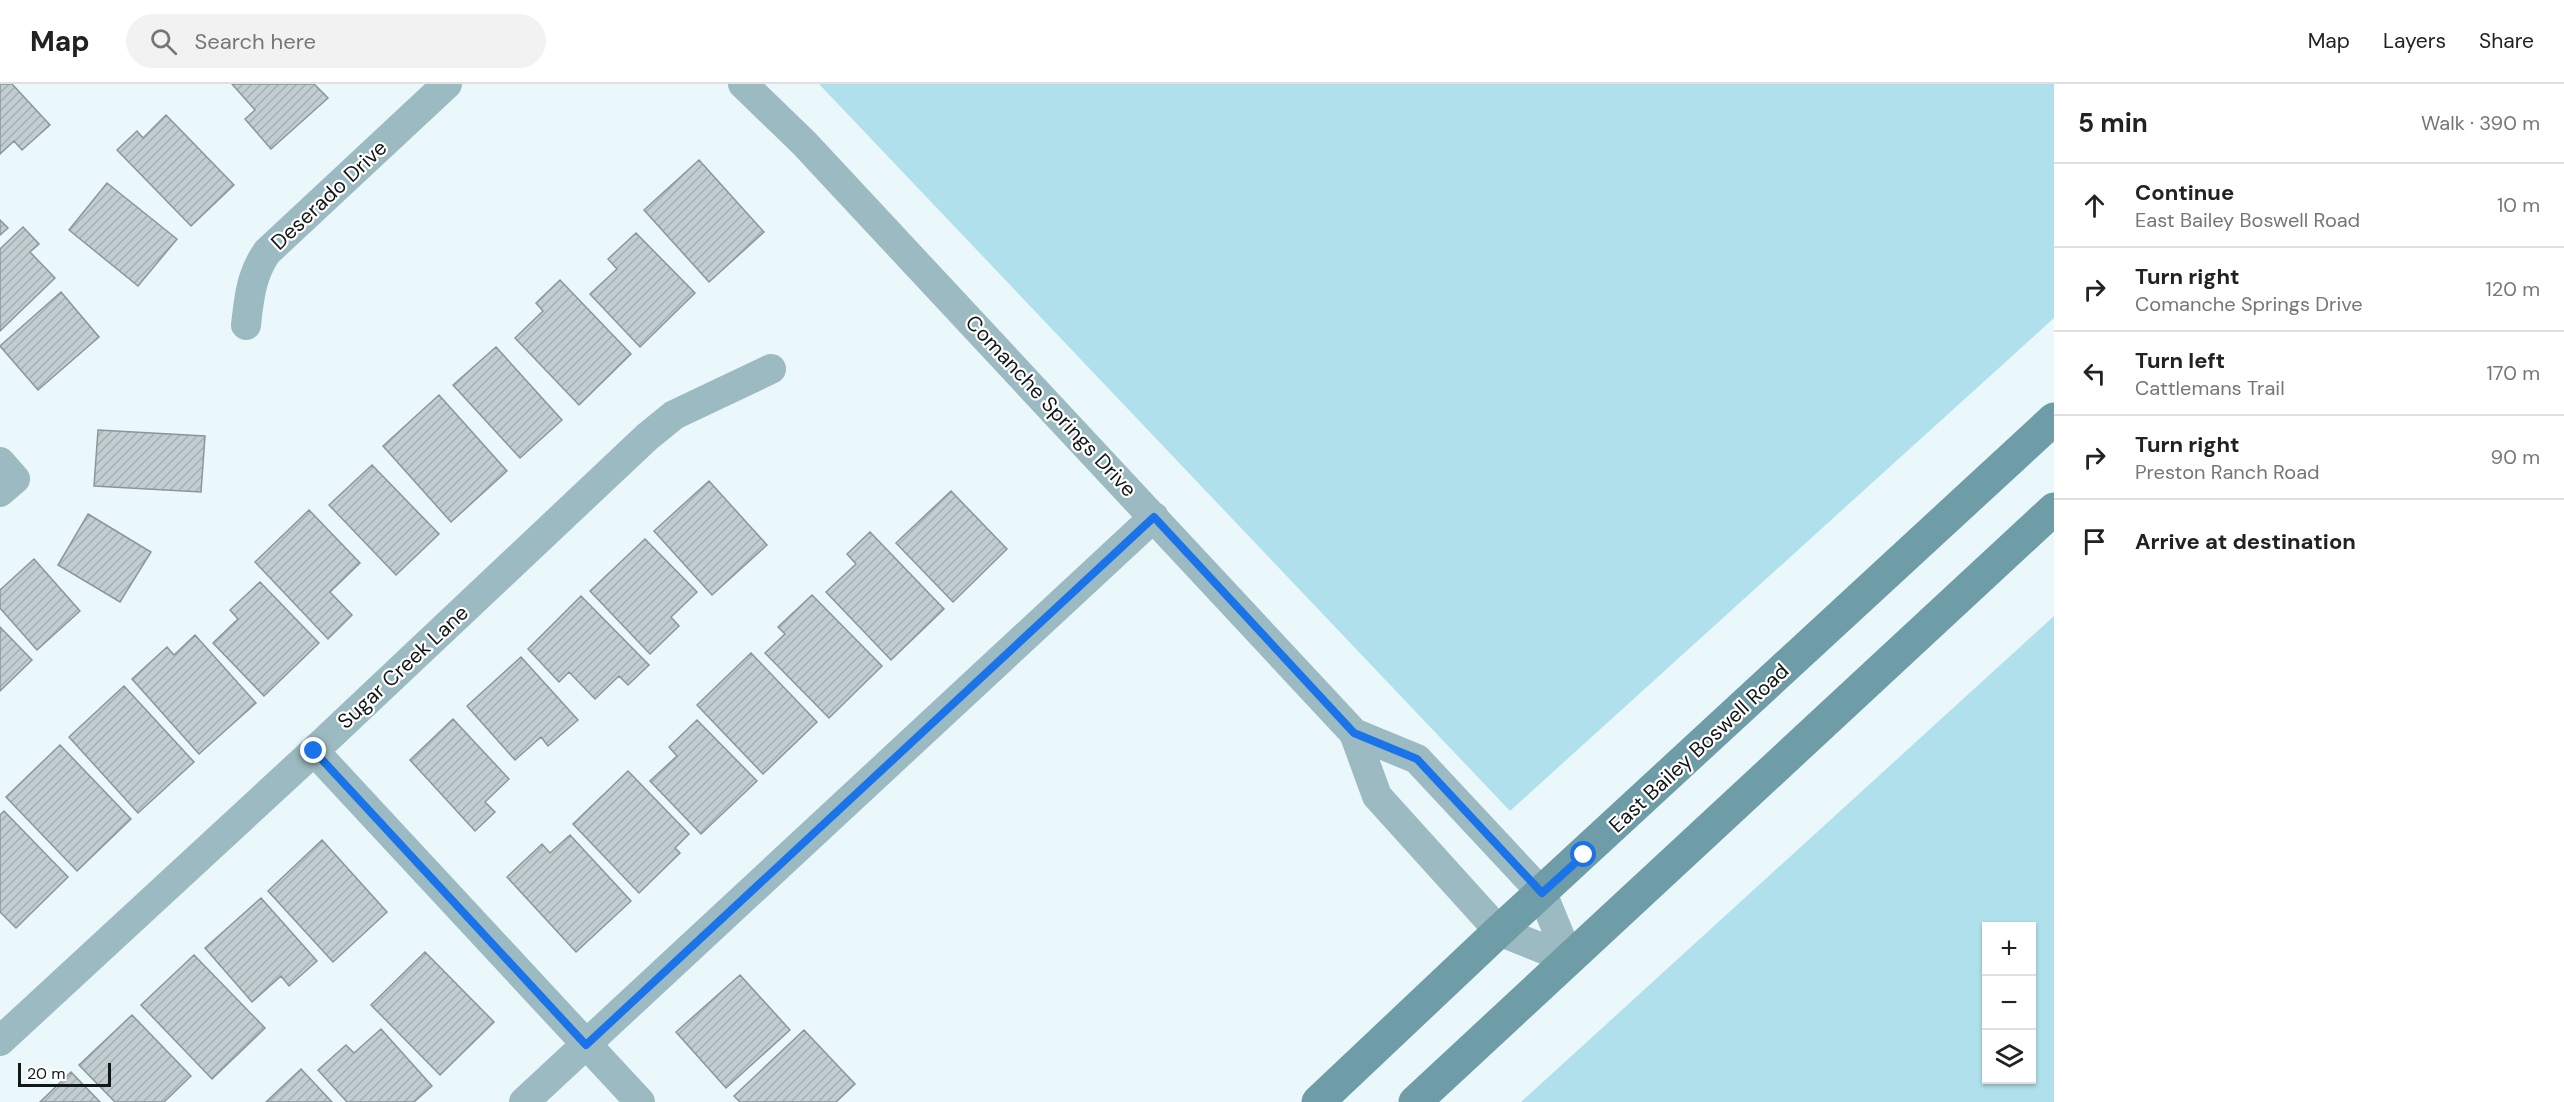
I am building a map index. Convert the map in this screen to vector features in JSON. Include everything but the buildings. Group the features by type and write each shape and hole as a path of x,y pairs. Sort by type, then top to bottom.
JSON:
{"main road":[{"name":"East Bailey Boswell Road","path":"1318,1102 2053,421"},
{"path":"1414,1102 2054,509"}],"street":[{"name":"Deserado Drive","path":"246,325 250,286 267,252 447,84"},
{"name":"Comanche Springs Drive","path":"743,84 804,143 1354,733 1377,796 1500,931 1569,959"},
{"name":"Sugar Creek Lane","path":"0,1041 314,751 647,437 674,415 771,369"},
{"path":"524,1102 1154,517"},
{"name":"Comanche Springs Drive","path":"1354,733 1417,759 1542,893 1569,959"},
{"path":"314,751 640,1102"}],"shaded area":[{"path":"819,84 2054,84 2054,318 1510,811"},
{"path":"2054,616 2054,1102 1521,1102"}],"route":[{"path":"314,751 586,1045 1154,517 1354,733 1417,759 1542,893 1584,855"}]}
